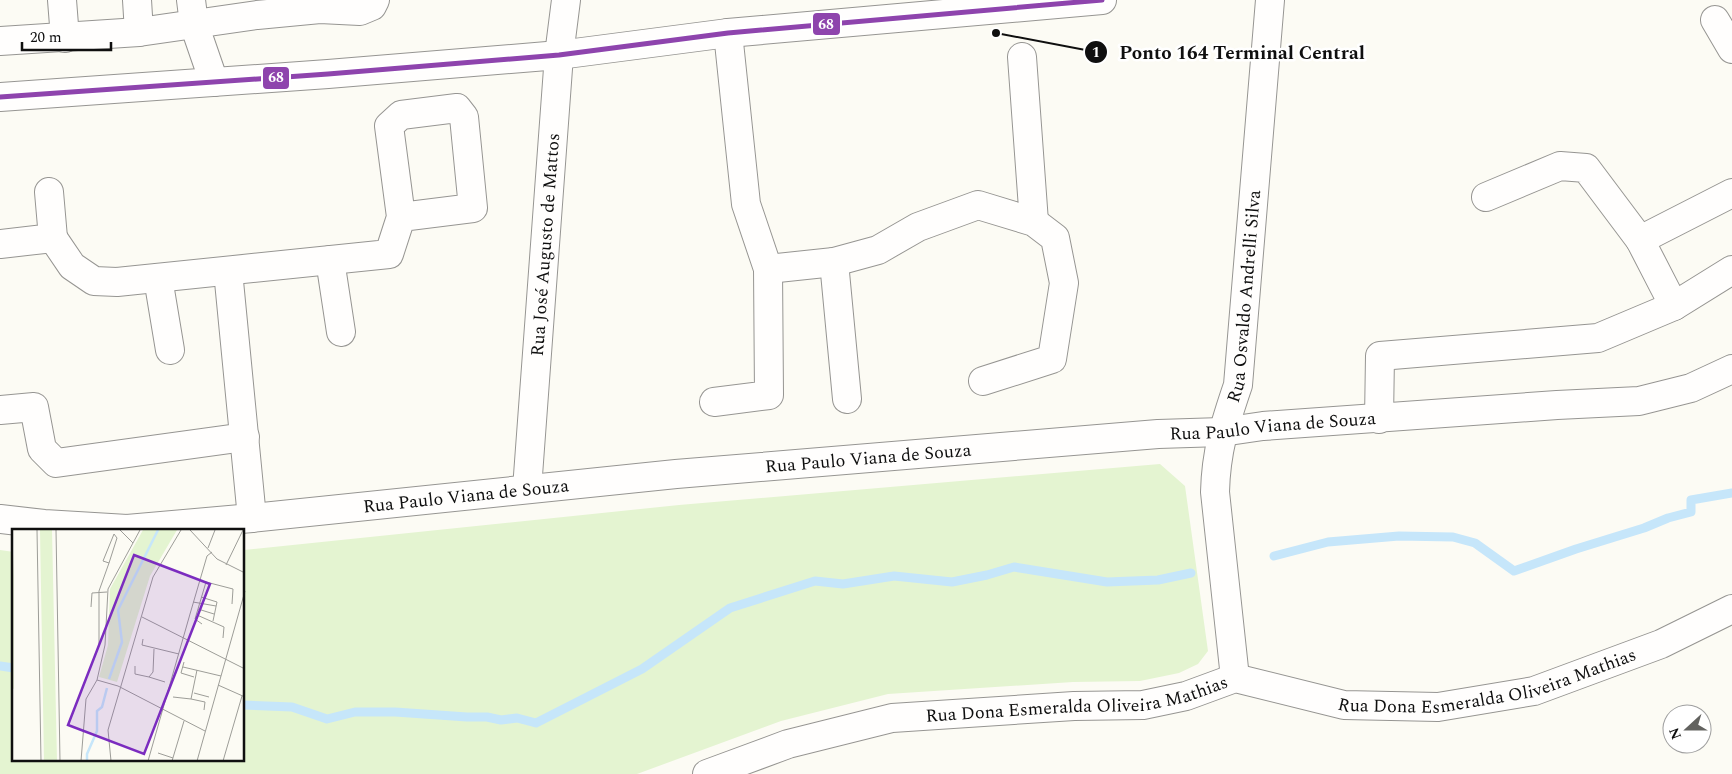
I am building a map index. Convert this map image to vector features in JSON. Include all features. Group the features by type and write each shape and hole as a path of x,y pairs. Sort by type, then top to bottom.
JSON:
{"street":[{"path":"62,0 65,38"},
{"path":"137,0 139,32"},
{"path":"0,41 139,32 192,12 320,4 360,11 372,6 375,0"},
{"name":"Rua José Augusto de Mattos","path":"527,489 558,55 566,0"},
{"path":"0,97 558,55 728,33 1102,0"},
{"name":"Rua Osvaldo Andrelli Silva","path":"1235,678 1215,492 1216,470 1222,432 1238,385 1270,0"},
{"path":"192,12 214,82"},
{"path":"1715,20 1732,49"},
{"path":"714,402 770,395 768,269 746,204 728,33"},
{"path":"1022,57 1034,222"},
{"path":"1486,197 1560,166 1586,168 1640,240 1674,306"},
{"path":"49,192 54,238 72,266 94,280 117,282 389,254 401,217"},
{"path":"1640,240 1730,200"},
{"path":"768,269 834,262 878,250 918,227 978,205 1034,222 1055,238 1064,283 1052,359 983,381"},
{"path":"0,244 54,238"},
{"path":"330,260 341,332"},
{"path":"834,262 847,399"},
{"path":"1379,419 1380,356 1598,338 1674,306 1732,270"},
{"path":"228,271 252,518"},
{"path":"158,278 170,350"},
{"name":"Rua Paulo Viana de Souza","path":"0,519 44,524 127,529 252,518 686,473 1158,434 1222,432 1263,426 1639,401 1691,388 1732,368"},
{"path":"0,410 34,407 42,449 56,463 245,437"},
{"name":"Rua Dona Esmeralda Oliveira Mathias","path":"707,774 788,744 892,718 1074,706 1143,705 1186,696 1235,678 1344,705 1438,708 1534,691 1661,644 1732,609"}],"green space":[{"path":"1160,464 1185,486 1208,651 1198,664 1179,673 1140,681 1073,682 888,694 781,721 637,774 0,774 0,550 12,552 12,762 245,762 245,550 679,505"}],"waterway":[{"path":"1274,556 1328,542 1399,536 1453,537 1475,543 1514,571 1644,528 1668,518 1691,512 1691,500 1732,493"},
{"path":"245,705 292,707 327,719 355,712 395,712 487,717 501,720 517,718 536,723 642,669 730,608 815,581 843,584 894,576 952,582 1014,567 1107,582 1158,580 1191,573"},
{"path":"0,666 12,668"}],"transit line":[{"name":"68","path":"0,97 328,74 559,55 728,33 1102,0"}],"place":[{"name":"Ponto 164 Terminal Central","path":"996,33"}]}
